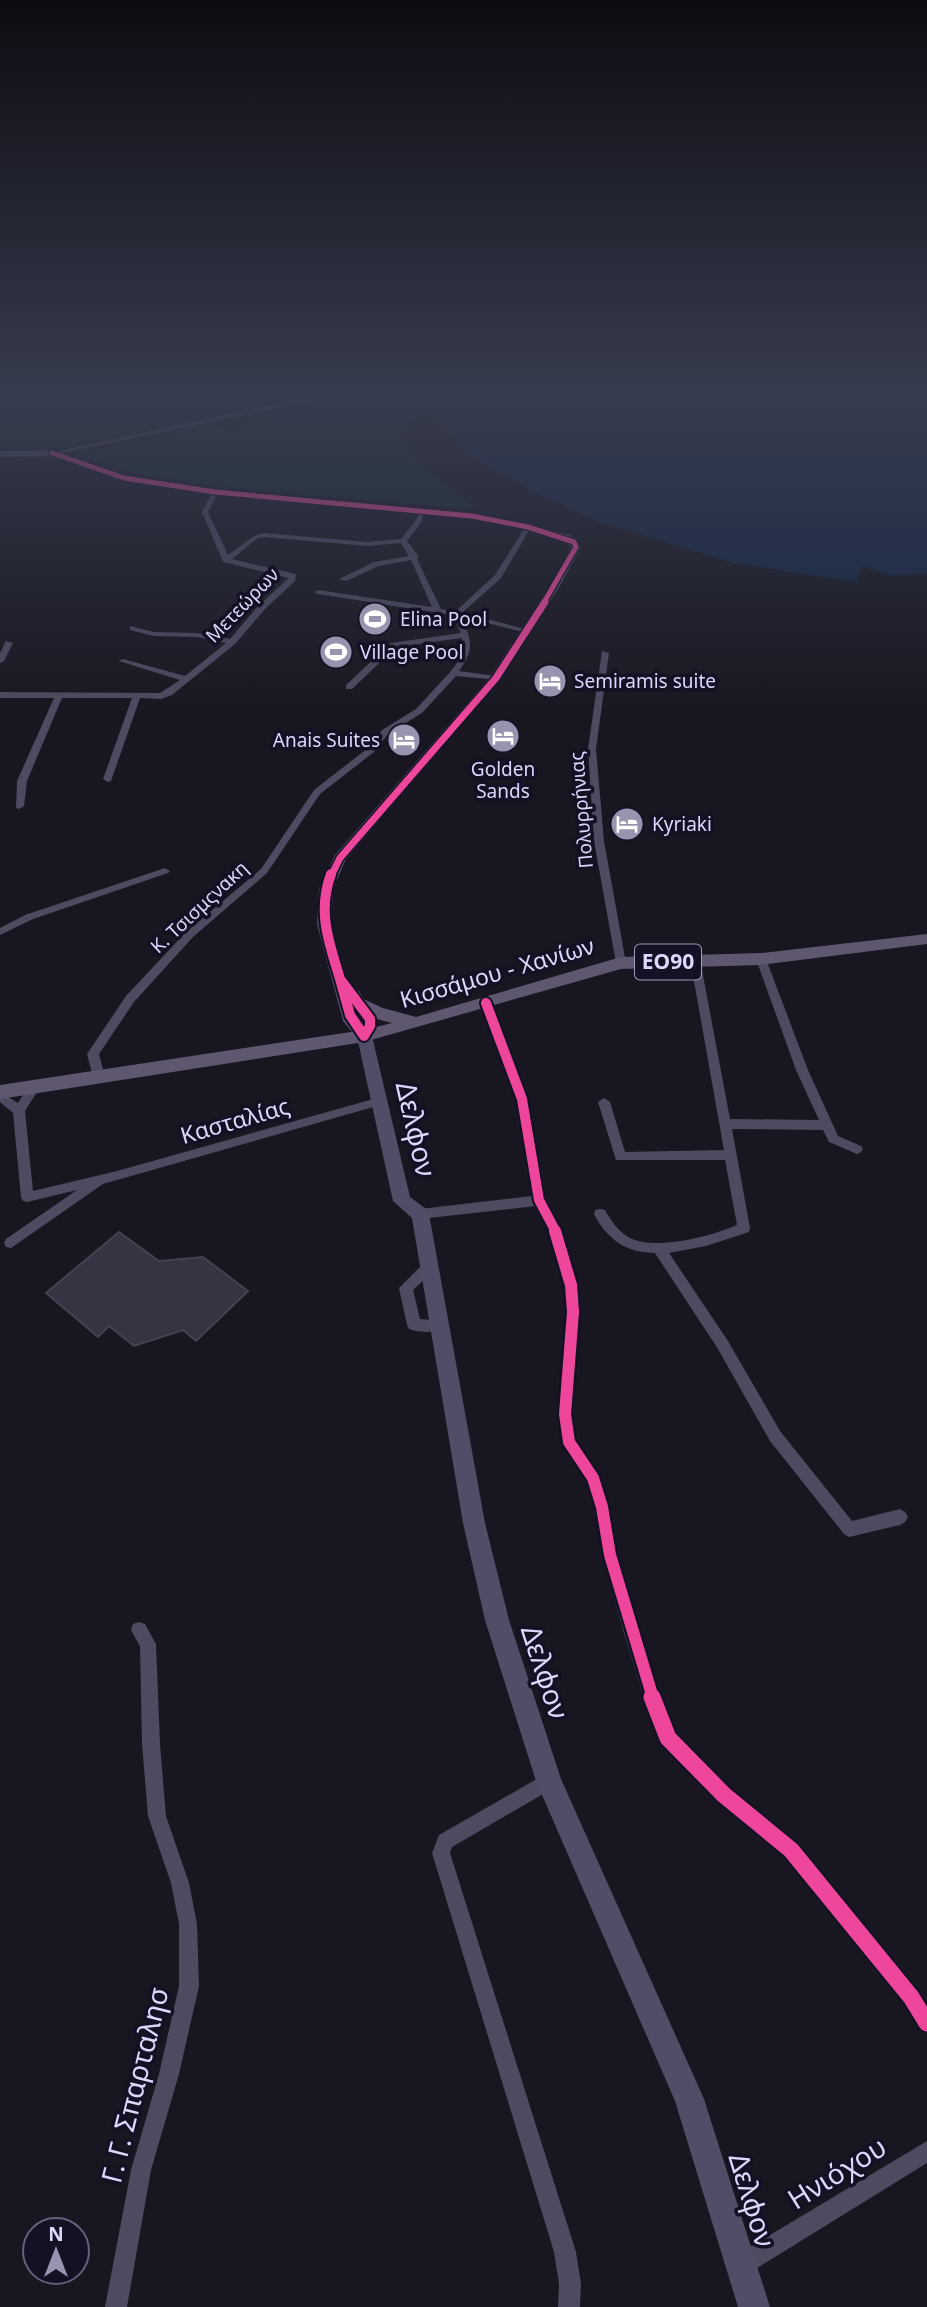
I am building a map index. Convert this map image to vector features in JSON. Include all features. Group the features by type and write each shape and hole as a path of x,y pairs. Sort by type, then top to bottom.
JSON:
{"main road":[{"name":"Κισσάμου - Χανίων","path":"0,1094 364,1036 621,963 761,959 927,939"},
{"path":"359,1003 378,1013 417,1023"}],"street":[{"name":"Μετεώρων","path":"0,695 161,696 232,642 262,607 293,578 291,575 226,560 205,512 210,502"},
{"path":"327,502 472,516 566,537 576,547 496,678 340,858 331,874 324,899 324,925 351,1021 364,1036 370,1026 370,1020 340,978"},
{"path":"226,560 256,537 264,535 367,544 403,541 424,510"},
{"path":"456,615 498,576 528,527"},
{"path":"403,541 415,557 422,582 439,612"},
{"path":"343,579 377,564 415,557"},
{"path":"318,592 485,619 527,631"},
{"path":"349,687 394,645 466,635 456,615"},
{"path":"132,628 154,634 197,635 232,642"},
{"name":"Κ. Τσισμςνακη","path":"99,1077 93,1054 130,999 189,935 259,877 317,792 371,750 385,732 419,711 464,659 466,635"},
{"path":"0,662 9,643"},
{"name":"Πολυρρήνιας","path":"605,653 592,749 598,841 621,963"},
{"path":"123,661 187,678"},
{"path":"454,673 496,678"},
{"path":"19,806 22,781 60,694"},
{"path":"108,779 137,696"},
{"path":"0,932 29,917 165,870"},
{"path":"761,959 802,1070 832,1139 857,1149"},
{"path":"600,1214 611,1233 634,1246 659,1248 729,1235 744,1228 697,970 698,960"},
{"path":"486,1003 522,1099 538,1200 557,1234 571,1285 573,1312 565,1414 569,1442 593,1478 602,1507 610,1555 631,1630 668,1738 724,1796 791,1850 911,1997 927,2023"},
{"name":"Δελφον","path":"364,1036 377,1102 402,1201 430,1212 430,1266 482,1560 497,1620 548,1781 689,2099 754,2307"},
{"path":"0,1094 19,1111 34,1087"},
{"name":"Κασταλίας","path":"19,1111 27,1198 377,1102"},
{"path":"604,1102 620,1157 729,1155"},
{"path":"724,1124 826,1125"},
{"name":"Κασταλίας","path":"11,1243 103,1179"},
{"path":"430,1212 538,1200"},
{"path":"659,1248 723,1345 775,1436 849,1529 900,1517"},
{"name":"Γ. Γ. Σπαρταλησ","path":"116,2307 141,2170 169,2074 189,1986 188,1924 183,1897 157,1816 151,1744 148,1644 139,1630"},
{"path":"548,1781 445,1842 441,1853 565,2252 570,2284 569,2307"},
{"name":"Ηνιόχου","path":"741,2265 927,2151"}],"green space":[{"path":"391,502 468,502 477,509"}],"water":[{"path":"555,502 927,502 927,574 890,575 861,566 858,582 733,563 596,521"}],"building":[{"path":"119,1232 159,1261 203,1257 248,1291 196,1341 183,1330 134,1346 109,1326 98,1337 46,1293"}],"cycle path":[{"path":"318,502 472,516 528,527 574,542 576,547 556,584 496,678 340,858 326,890 323,917 340,978"},
{"path":"340,978 370,1019 370,1026 364,1036 350,1015 340,978"},
{"path":"486,1003 522,1099 539,1200 557,1234 571,1285 573,1312 565,1414 569,1442 593,1478 602,1507 610,1555 631,1630 668,1738 724,1795 791,1850 911,1997 927,2023"}],"place":[{"name":"Elina Pool","path":"375,619"},
{"name":"Village Pool","path":"336,652"},
{"name":"Semiramis suite","path":"550,681"},
{"name":"Golden Sands","path":"503,736"},
{"name":"Anais Suites","path":"404,740"},
{"name":"Kyriaki","path":"627,824"}]}
